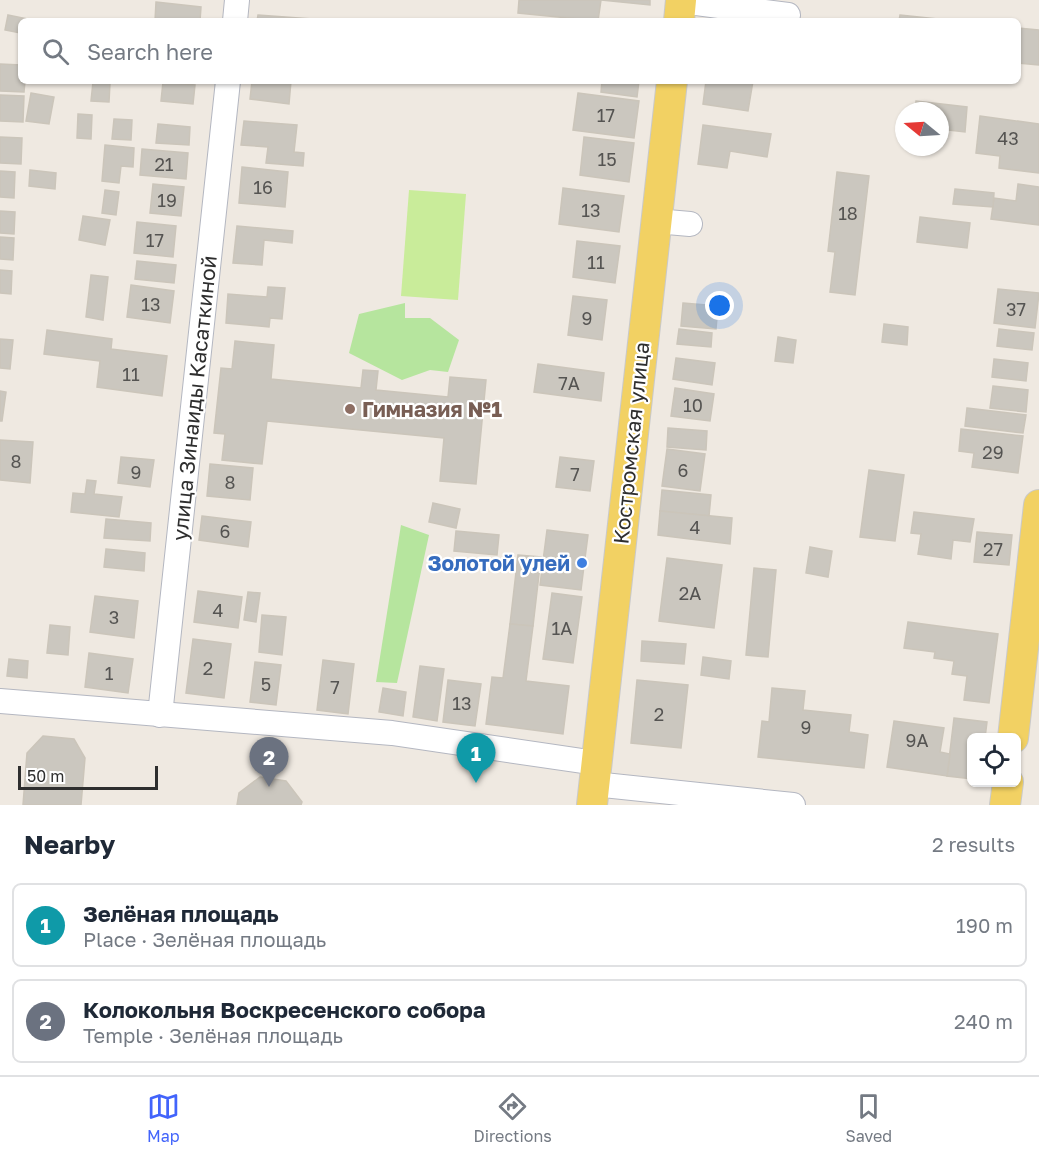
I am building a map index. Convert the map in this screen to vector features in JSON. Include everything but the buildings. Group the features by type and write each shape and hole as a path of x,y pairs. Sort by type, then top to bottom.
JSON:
{"main road":[{"path":"679,18 681,0"},
{"name":"Костромская улица","path":"594,784 672,84"},
{"path":"1014,733 1039,505"},
{"path":"1005,805 1007,787"}],"street":[{"path":"235,18 237,0"},
{"path":"681,0 788,15"},
{"name":"улица Зинаиды Касаткиной","path":"160,715 228,84"},
{"path":"656,221 690,224"},
{"path":"0,701 392,733 594,784 793,805"}],"green space":[{"path":"409,190 466,194 458,300 401,296"},
{"path":"405,303 405,318 430,318 459,340 448,372 430,370 402,380 349,353 359,314"},
{"path":"401,525 429,535 397,683 376,682"}],"place":[{"name":"Гимназия №1","path":"350,409"},
{"name":"Золотой улей","path":"582,563"},
{"name":"Зелёная площадь","path":"476,783"},
{"name":"Колокольня Воскресенского собора","path":"269,787"}]}
